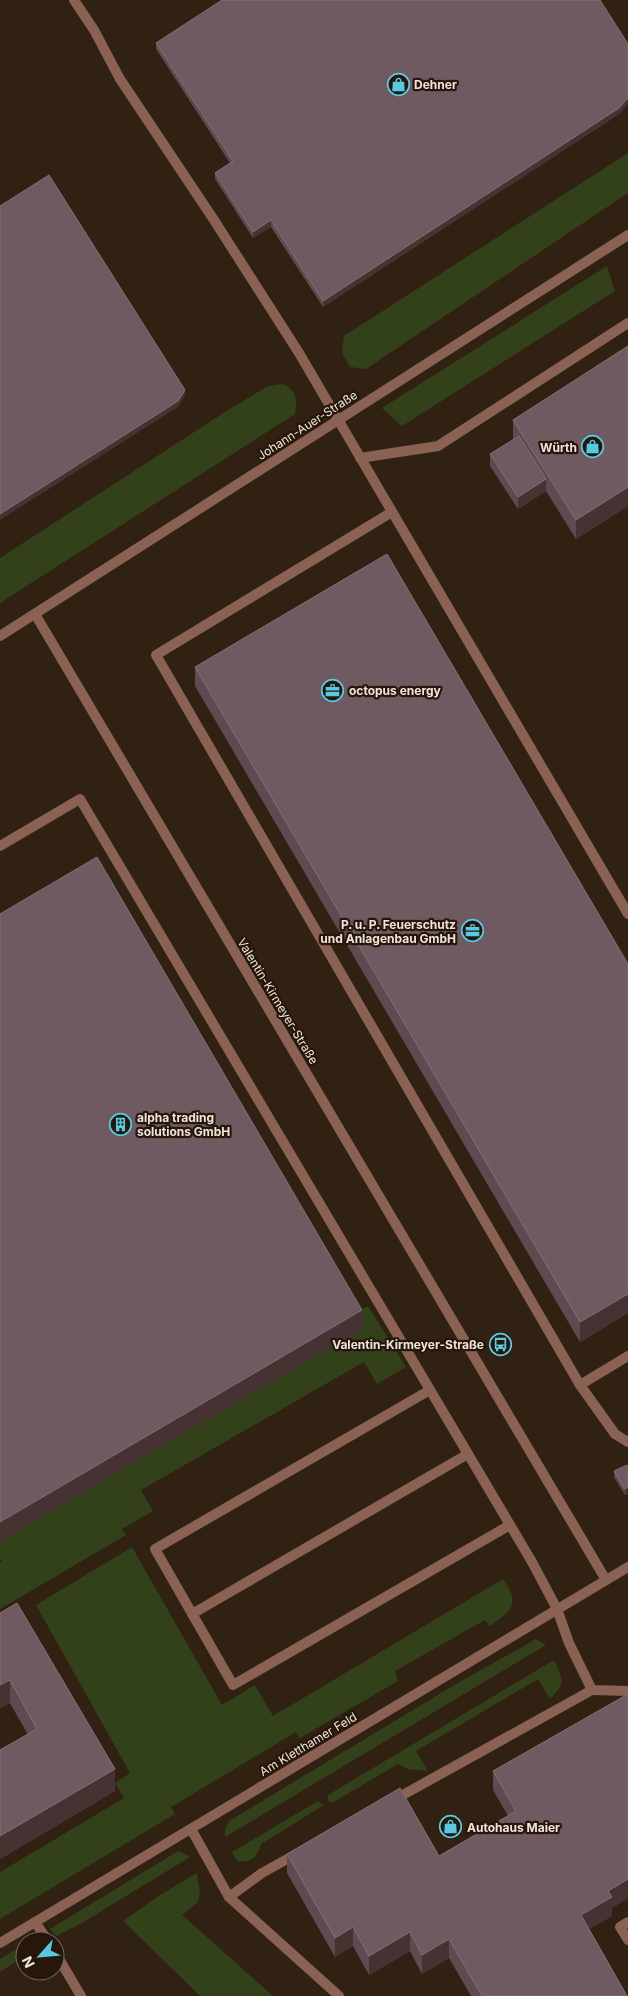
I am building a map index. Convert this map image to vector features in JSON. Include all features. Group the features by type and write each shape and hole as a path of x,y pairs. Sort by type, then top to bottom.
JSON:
{"street":[{"path":"74,0 94,30 120,79 299,353 628,914"},
{"name":"Johann-Auer-Straße","path":"0,636 628,235"},
{"path":"360,458 438,446 628,323"},
{"path":"392,512 156,655 580,1385 615,1434 628,1442"},
{"name":"Valentin-Kirmeyer-Straße","path":"34,614 606,1580"},
{"path":"0,846 80,799 510,1524 557,1609 569,1642 592,1690"},
{"path":"580,1385 628,1356"},
{"path":"430,1390 155,1549 233,1685 510,1524"},
{"path":"192,1614 468,1454"},
{"name":"Am Kletthamer Feld","path":"0,1942 628,1567"},
{"path":"383,1806 592,1690 628,1691"},
{"path":"191,1829 229,1897 339,1996"},
{"path":"229,1897 262,1873 305,1849"},
{"path":"35,1922 41,1931"},
{"path":"628,1922 620,1927 628,1940"},
{"path":"65,1968 82,1996"}],"green space":[{"path":"628,153 628,193 366,369 350,367 342,353 344,336"},
{"path":"607,266 615,291 402,426 382,408"},
{"path":"283,384 295,396 295,414 0,603 0,558 225,412 268,386"},
{"path":"368,1306 406,1367 377,1384 364,1362 141,1490 153,1511 122,1529 126,1535 0,1609 0,1562 2,1561 0,1558 0,1541"},
{"path":"132,1547 222,1705 255,1685 273,1716 503,1579 509,1588 513,1601 509,1611 490,1626 485,1620 395,1671 398,1681 300,1738 296,1732 171,1807 175,1814 0,1919 0,1872 124,1798 115,1783 130,1773 36,1605"},
{"path":"536,1639 546,1645 225,1837 225,1830 229,1821 456,1684"},
{"path":"554,1660 561,1677 561,1685 550,1699 538,1679 416,1751 428,1771 408,1769 398,1764 332,1803 328,1801 328,1795"},
{"path":"318,1801 324,1805 261,1844 258,1853 253,1859 237,1861 232,1852"},
{"path":"178,1851 190,1857 82,1923 65,1932 52,1931 50,1929"},
{"path":"197,1873 200,1892 198,1902 182,1915 273,1996 200,1996 123,1921 160,1895"},
{"path":"15,1950 15,1962 0,1972 0,1959"}],"building":[{"path":"222,0 600,0 628,44 628,98 619,108 323,301 271,220 253,232 215,173 233,161 156,43"},
{"path":"49,175 185,390 178,401 0,514 0,206"},
{"path":"628,346 628,487 576,520 513,420"},
{"path":"519,436 546,479 518,497 490,454"},
{"path":"387,554 628,964 628,1294 580,1322 195,667"},
{"name":"alpha trading solutions GmbH","path":"97,857 362,1310 0,1522 0,914"},
{"path":"627,1465 628,1487 625,1489 614,1471"},
{"path":"17,1603 115,1769 0,1836 0,1750 37,1729 10,1680 0,1685 0,1613"},
{"path":"628,1694 628,1879 608,1891 612,1897 581,1915 627,1996 482,1996 449,1939 422,1955 410,1932 369,1956 353,1927 335,1938 287,1854 400,1788 439,1856 516,1811 493,1771"}],"place":[{"name":"Dehner","path":"398,84"},
{"name":"Würth","path":"593,447"},
{"name":"octopus energy","path":"333,690"},
{"name":"P. u. P. Feuerschutz und Anlagenbau GmbH","path":"472,931"},
{"name":"alpha trading solutions GmbH","path":"121,1124"},
{"name":"Valentin-Kirmeyer-Straße","path":"500,1344"},
{"name":"Autohaus Maier","path":"451,1827"}]}
